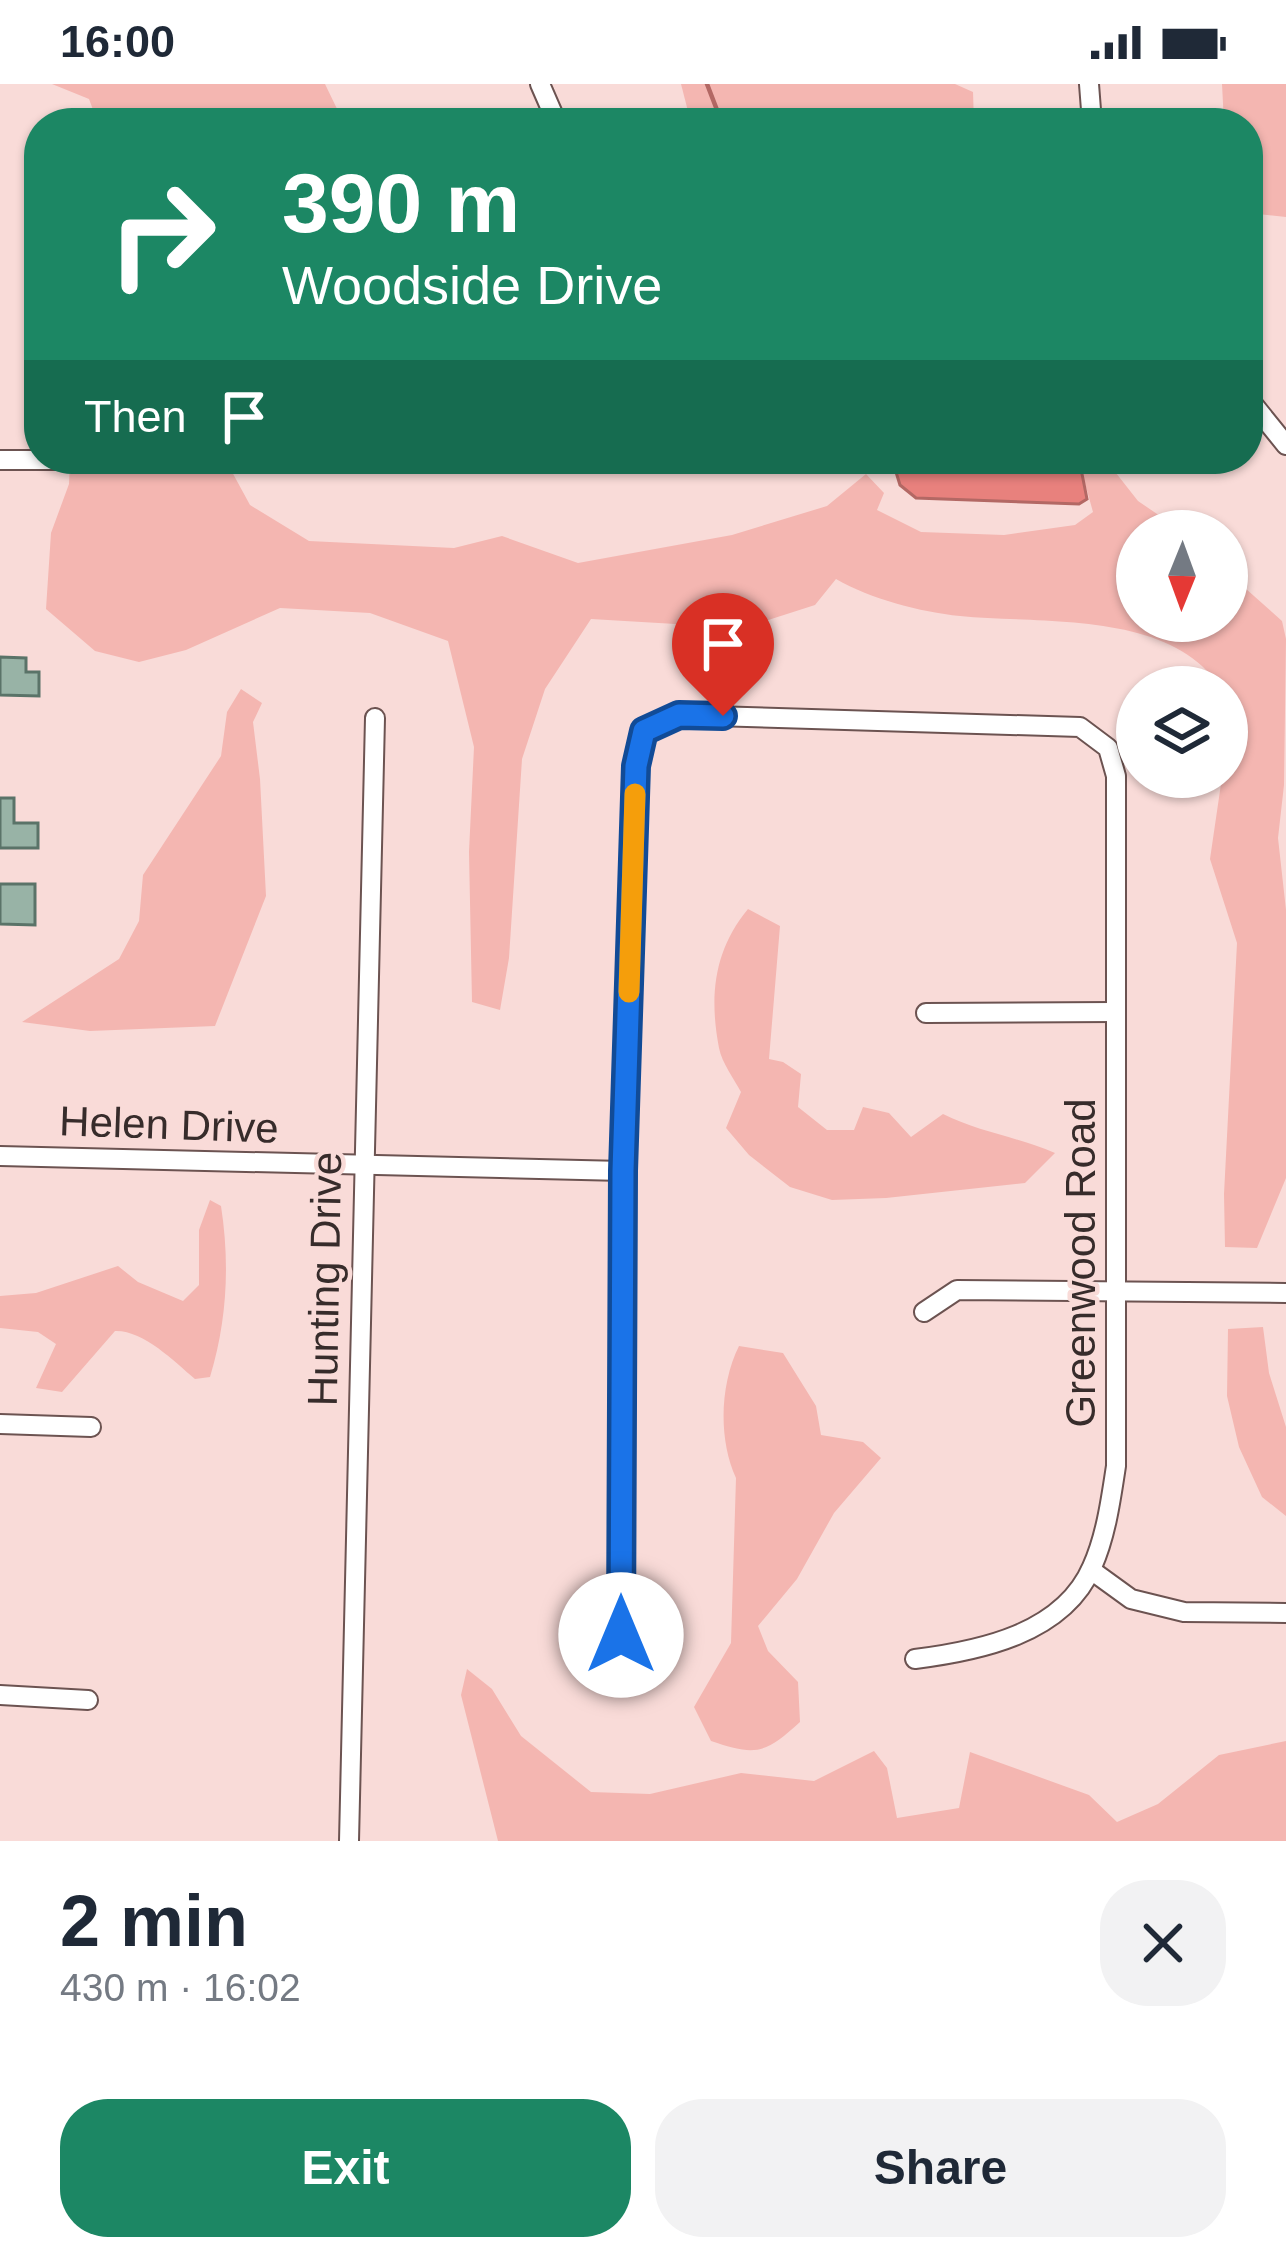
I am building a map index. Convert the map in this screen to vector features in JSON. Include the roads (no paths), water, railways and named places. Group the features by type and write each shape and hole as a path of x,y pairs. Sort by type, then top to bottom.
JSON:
{"street":[{"path":"1263,417 1286,445"},
{"name":"Greenwood Road","path":"623,1171 636,766 644,731 679,715 1057,727 1080,728 1108,748 1116,776 1116,1466 1109,1508 1091,1570 1059,1609 1017,1636 969,1652 915,1660"},
{"name":"Hunting Drive","path":"350,1841 375,718"},
{"path":"926,1013 1115,1012"},
{"name":"Helen Drive","path":"0,1156 623,1171"},
{"path":"620,1681 623,1171"},
{"path":"924,1312 956,1290 1286,1293"},
{"path":"0,1424 91,1427"},
{"path":"1091,1570 1130,1599 1184,1612 1286,1613"},
{"path":"0,1696 88,1700"}],"waterway":[{"path":"707,84 716,108"}]}
